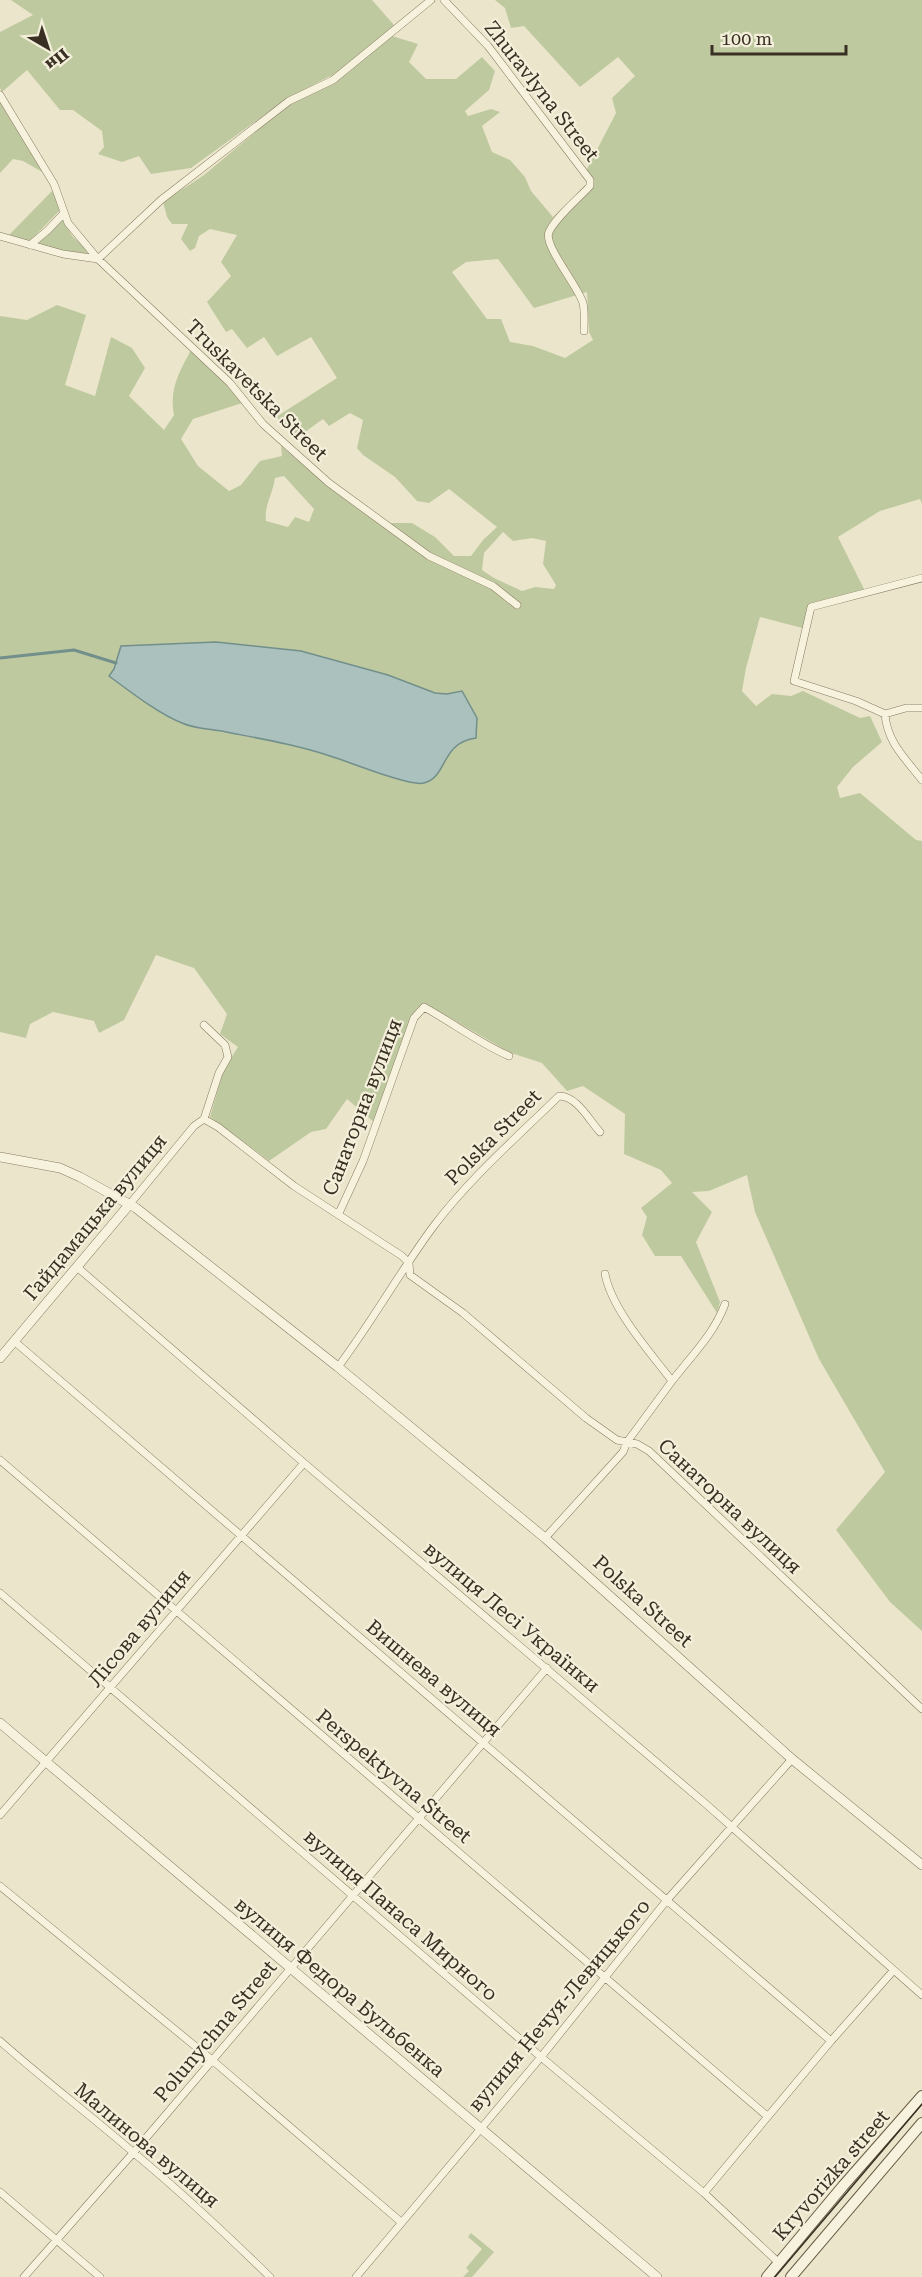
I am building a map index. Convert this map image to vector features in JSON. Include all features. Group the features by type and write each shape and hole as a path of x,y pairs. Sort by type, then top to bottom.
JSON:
{"main road":[{"name":"Kryvorizka street","path":"767,2277 922,2096"},
{"name":"Kryvorizka street","path":"790,2277 922,2123"}],"street":[{"path":"98,259 161,200 289,101 333,80 431,0"},
{"name":"Zhuravlyna Street","path":"444,0 489,46 590,180 590,186 553,226 548,237 551,247 584,305 584,331"},
{"path":"0,95 54,184 64,213 75,234 98,259"},
{"path":"30,244 64,213"},
{"path":"0,236 63,254 98,259"},
{"name":"Truskavetska Street","path":"98,259 230,383 263,424 329,483 429,556 493,586 517,605"},
{"path":"922,578 811,607 794,681 856,701 885,714 906,708 922,708"},
{"path":"885,714 886,728 894,744 922,780"},
{"name":"Санаторна вулиця","path":"339,1213 363,1161 414,1018 421,1009 424,1007 439,1015 491,1048 509,1056"},
{"path":"204,1025 225,1045 228,1057 219,1073 204,1119"},
{"name":"Polska Street","path":"338,1367 433,1227 517,1135 559,1096 573,1101 600,1132"},
{"name":"Гайдамацька вулиця","path":"0,1358 194,1126 204,1119"},
{"name":"Санаторна вулиця","path":"204,1119 218,1127 294,1186 339,1213 402,1256 409,1263 410,1275 463,1313 586,1418 616,1440 648,1451 922,1709"},
{"name":"Polska Street","path":"0,1156 60,1168 80,1177 129,1204 209,1264 546,1538 792,1759 922,1865"},
{"name":"вулиця Лесі Українки","path":"77,1267 547,1668 922,1995"},
{"path":"605,1274 607,1285 638,1337 672,1381"},
{"path":"546,1538 623,1452 627,1442 672,1381 711,1334 725,1304"},
{"name":"Вишнева вулиця","path":"14,1341 831,2041"},
{"name":"Perspektyvna Street","path":"0,1460 767,2116"},
{"name":"Лісова вулиця","path":"0,1815 304,1463"},
{"name":"вулиця Панаса Мирного","path":"0,1593 541,2057 704,2193 779,2263"},
{"name":"Polunychna Street","path":"24,2277 134,2152 547,1668"},
{"name":"вулиця Федора Бульбенка","path":"0,1723 657,2277"},
{"name":"вулиця Нечуя-Левицького","path":"356,2277 541,2057 667,1900 792,1759"},
{"path":"0,1886 212,2060 401,2222"},
{"path":"704,2193 767,2116 893,1971"},
{"name":"Малинова вулиця","path":"0,2041 134,2152 270,2277"},
{"path":"0,2192 100,2277"}],"green space":[{"path":"11,0 372,0 394,25 367,49 392,36 418,44 409,62 426,79 456,79 482,57 495,71 489,90 465,111 468,116 491,109 500,112 482,126 492,152 510,160 525,177 531,191 553,217 587,184 587,169 616,113 612,98 635,76 618,57 580,87 524,26 511,28 505,8 495,0 922,0 922,504 920,499 880,511 838,537 865,591 811,607 806,629 760,617 742,691 756,706 772,694 791,696 803,691 860,718 870,716 882,742 853,767 837,787 840,798 860,793 916,840 922,841 922,1631 890,1602 836,1530 885,1472 819,1359 755,1212 747,1175 709,1191 692,1192 712,1212 696,1242 720,1302 717,1313 681,1256 655,1256 642,1235 647,1217 641,1208 672,1183 661,1170 624,1154 625,1114 583,1086 567,1091 542,1063 511,1053 426,1004 418,1007 411,1016 375,1123 347,1099 326,1129 311,1132 269,1161 210,1117 224,1069 238,1047 220,1034 227,1014 194,968 156,955 124,1020 99,1033 94,1021 53,1012 30,1024 26,1038 0,1032 0,316 27,320 57,305 86,315 65,385 95,396 111,337 132,348 145,368 129,396 164,430 174,415 174,389 191,350 242,403 193,419 181,439 198,466 229,491 241,485 260,461 282,456 281,446 328,486 378,523 412,523 435,537 454,556 471,556 497,527 449,489 429,503 417,501 395,477 363,455 357,448 363,420 350,413 329,426 323,419 298,437 276,417 337,378 311,337 277,356 264,337 247,348 232,329 226,332 207,302 231,276 221,262 237,235 210,229 199,236 195,248 190,251 181,239 188,224 172,224 167,217 163,202 204,175 290,103 334,83 353,69 328,77 285,100 191,168 151,174 139,156 122,162 98,154 104,147 102,131 73,110 60,110 27,70 2,92 0,88 0,32 33,15","holes":["498,259 534,308 587,292 589,332 593,340 565,358 533,346 510,342 501,319 487,319 452,272 466,262","284,476 314,509 309,522 295,517 288,527 266,521 266,510 275,478","503,532 513,541 532,538 546,541 543,564 556,585 554,589 535,587 522,591 482,570 484,553"]},
{"path":"0,102 44,173 23,161 13,159 0,173"},
{"path":"52,191 61,209 30,241 9,235"},
{"path":"63,220 72,236 87,250 86,255 80,256 36,244"},
{"path":"471,2233 494,2252 472,2277 463,2277 469,2271 466,2268 482,2249 468,2237"}],"water":[{"path":"216,642 301,651 388,675 435,693 447,694 462,691 477,718 476,738 456,746 432,780 417,783 394,778 307,749 187,725 154,708 109,676 114,669 121,646"}],"waterway":[{"path":"0,658 74,650 116,663"}],"tram line":[{"path":"775,2277 922,2104"}]}
